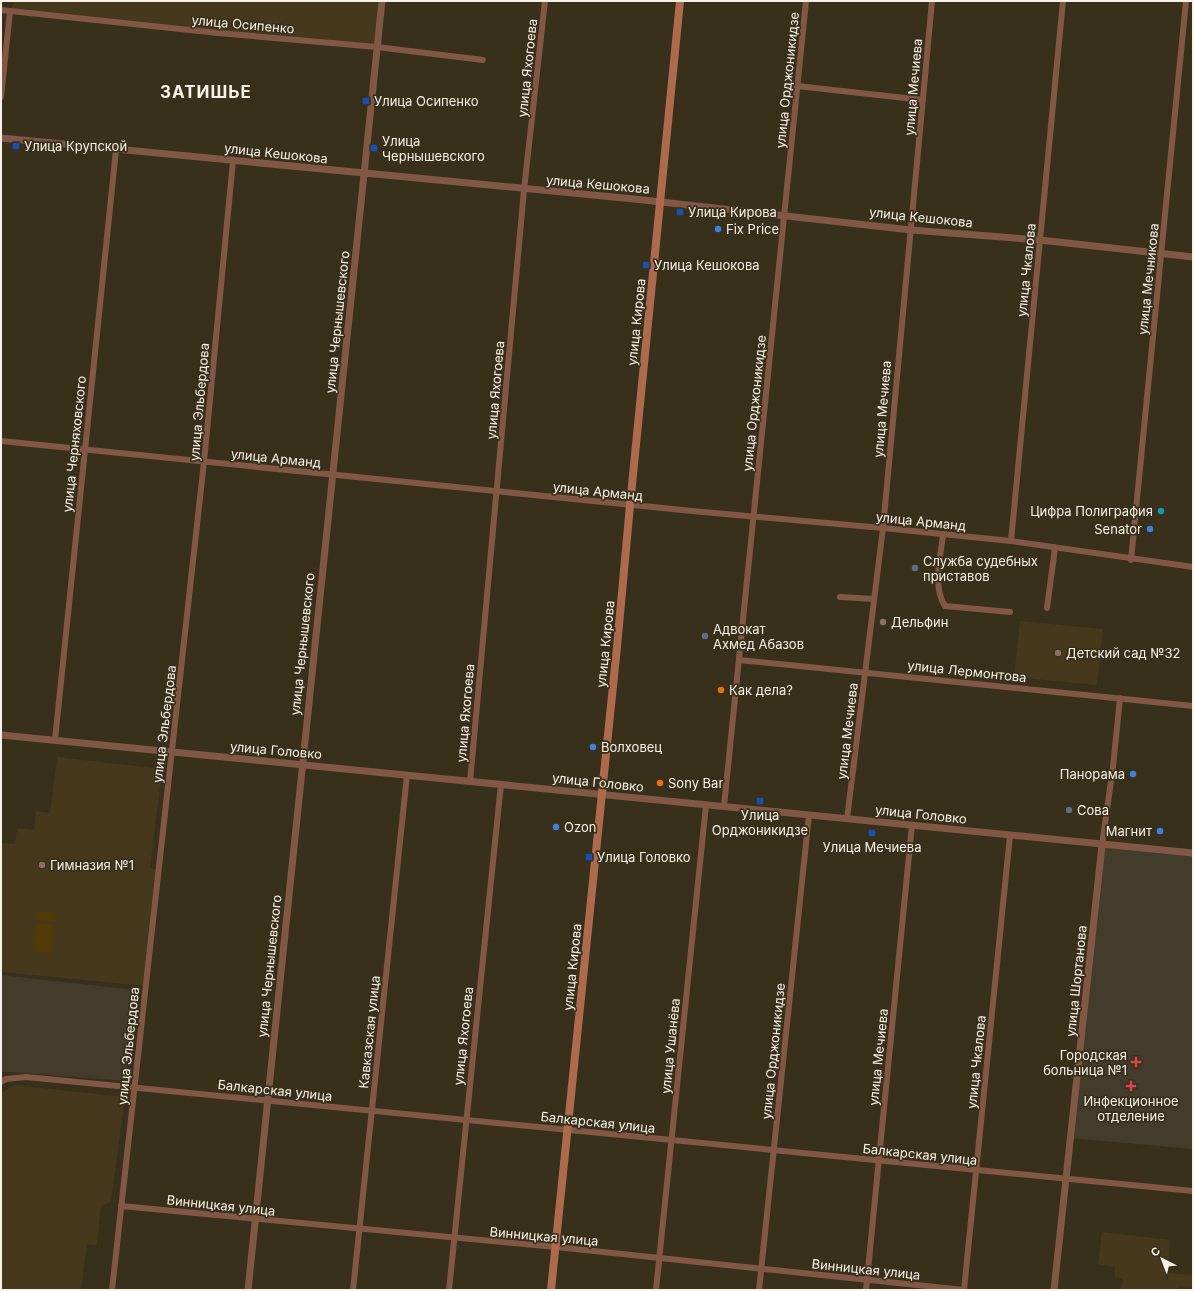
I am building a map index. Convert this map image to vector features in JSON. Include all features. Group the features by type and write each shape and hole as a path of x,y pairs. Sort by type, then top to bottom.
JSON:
{"main road":[{"name":"улица Кирова","path":"551,1290 617,648 680,1"}],"street":[{"name":"улица Чернышевского","path":"248,1290 301,764 365,174 382,1"},
{"name":"улица Яхогоева","path":"470,782 524,190 545,1"},
{"name":"улица Орджоникидзе","path":"724,806 806,1"},
{"name":"улица Мечиева","path":"847,819 883,528 932,1"},
{"name":"улица Чкалова","path":"1011,541 1064,1"},
{"name":"улица Мечникова","path":"1131,560 1186,1"},
{"name":"улица Осипенко","path":"1,10 218,33 378,47 483,60"},
{"path":"1,97 10,11"},
{"path":"797,86 923,100"},
{"name":"улица Кешокова","path":"1,138 524,190 660,202 911,230 1040,240 1193,257"},
{"name":"улица Черняховского","path":"55,740 116,150"},
{"name":"улица Эльбердова","path":"112,1290 204,462 233,161"},
{"name":"улица Арманд","path":"1,441 630,505 1011,541 1131,560 1193,567"},
{"path":"943,534 938,577 940,594 945,606 1010,612"},
{"path":"1047,608 1055,548"},
{"path":"840,597 874,599"},
{"name":"улица Лермонтова","path":"739,660 865,671 1193,706"},
{"name":"улица Шортанова","path":"1054,1290 1102,845 1120,698"},
{"name":"улица Головко","path":"1,735 1193,853"},
{"name":"Кавказская улица","path":"353,1290 358,1229 407,775"},
{"name":"улица Яхогоева","path":"448,1290 501,784"},
{"name":"улица Ушанёва","path":"656,1290 706,805"},
{"name":"улица Орджоникидзе","path":"759,1290 809,815"},
{"name":"улица Мечиева","path":"866,1290 912,825"},
{"name":"улица Чкалова","path":"964,1290 1010,835"},
{"name":"Балкарская улица","path":"1,1082 6,1078 26,1077 567,1129 879,1162 1193,1191"},
{"name":"Винницкая улица","path":"121,1206 454,1239 556,1247 964,1290"}],"shaded area":[{"path":"15,1 382,1 377,47 10,11"},
{"name":"Детский сад №32","path":"1020,621 1103,629 1097,685 1014,677"},
{"name":"Гимназия №1","path":"57,757 162,769 150,868 158,870 145,986 1,972 1,843 15,844 17,828 34,830 36,811 50,813"},
{"name":"Городская больница №1","path":"1102,845 1193,853 1193,1149 1070,1138"},
{"path":"37,911 56,913 55,922 36,920"},
{"path":"36,923 54,925 51,953 33,951"},
{"path":"1,975 135,990 126,1081 1,1072"},
{"path":"14,1085 125,1097 111,1202 101,1206 97,1245 87,1244 81,1290 1,1290 1,1093"},
{"path":"1102,1232 1170,1240 1168,1273 1193,1275 1193,1287 1178,1286 1177,1290 1121,1290 1123,1279 1115,1277 1115,1267 1098,1264"}],"place":[{"name":"Улица Осипенко","path":"366,101"},
{"name":"Улица Крупской","path":"16,146"},
{"name":"Улица Чернышевского","path":"374,148"},
{"name":"Улица Кирова","path":"680,212"},
{"name":"Fix Price","path":"718,229"},
{"name":"Улица Кешокова","path":"646,265"},
{"name":"Цифра Полиграфия","path":"1161,511"},
{"name":"Senator","path":"1150,529"},
{"name":"Служба судебных приставов","path":"915,568"},
{"name":"Дельфин","path":"883,622"},
{"name":"Адвокат Ахмед Абазов","path":"705,636"},
{"name":"Детский сад №32","path":"1058,653"},
{"name":"Как дела?","path":"721,690"},
{"name":"Волховец","path":"593,747"},
{"name":"Панорама","path":"1133,774"},
{"name":"Sony Bar","path":"660,783"},
{"name":"Улица Орджоникидзе","path":"760,801"},
{"name":"Сова","path":"1069,810"},
{"name":"Ozon","path":"556,827"},
{"name":"Магнит","path":"1160,831"},
{"name":"Улица Мечиева","path":"872,833"},
{"name":"Улица Головко","path":"589,857"},
{"name":"Гимназия №1","path":"42,865"},
{"name":"Городская больница №1","path":"1136,1062"},
{"name":"Инфекционное отделение","path":"1131,1086"}],"district":[{"name":"ЗАТИШЬЕ","path":"206,92"}]}
